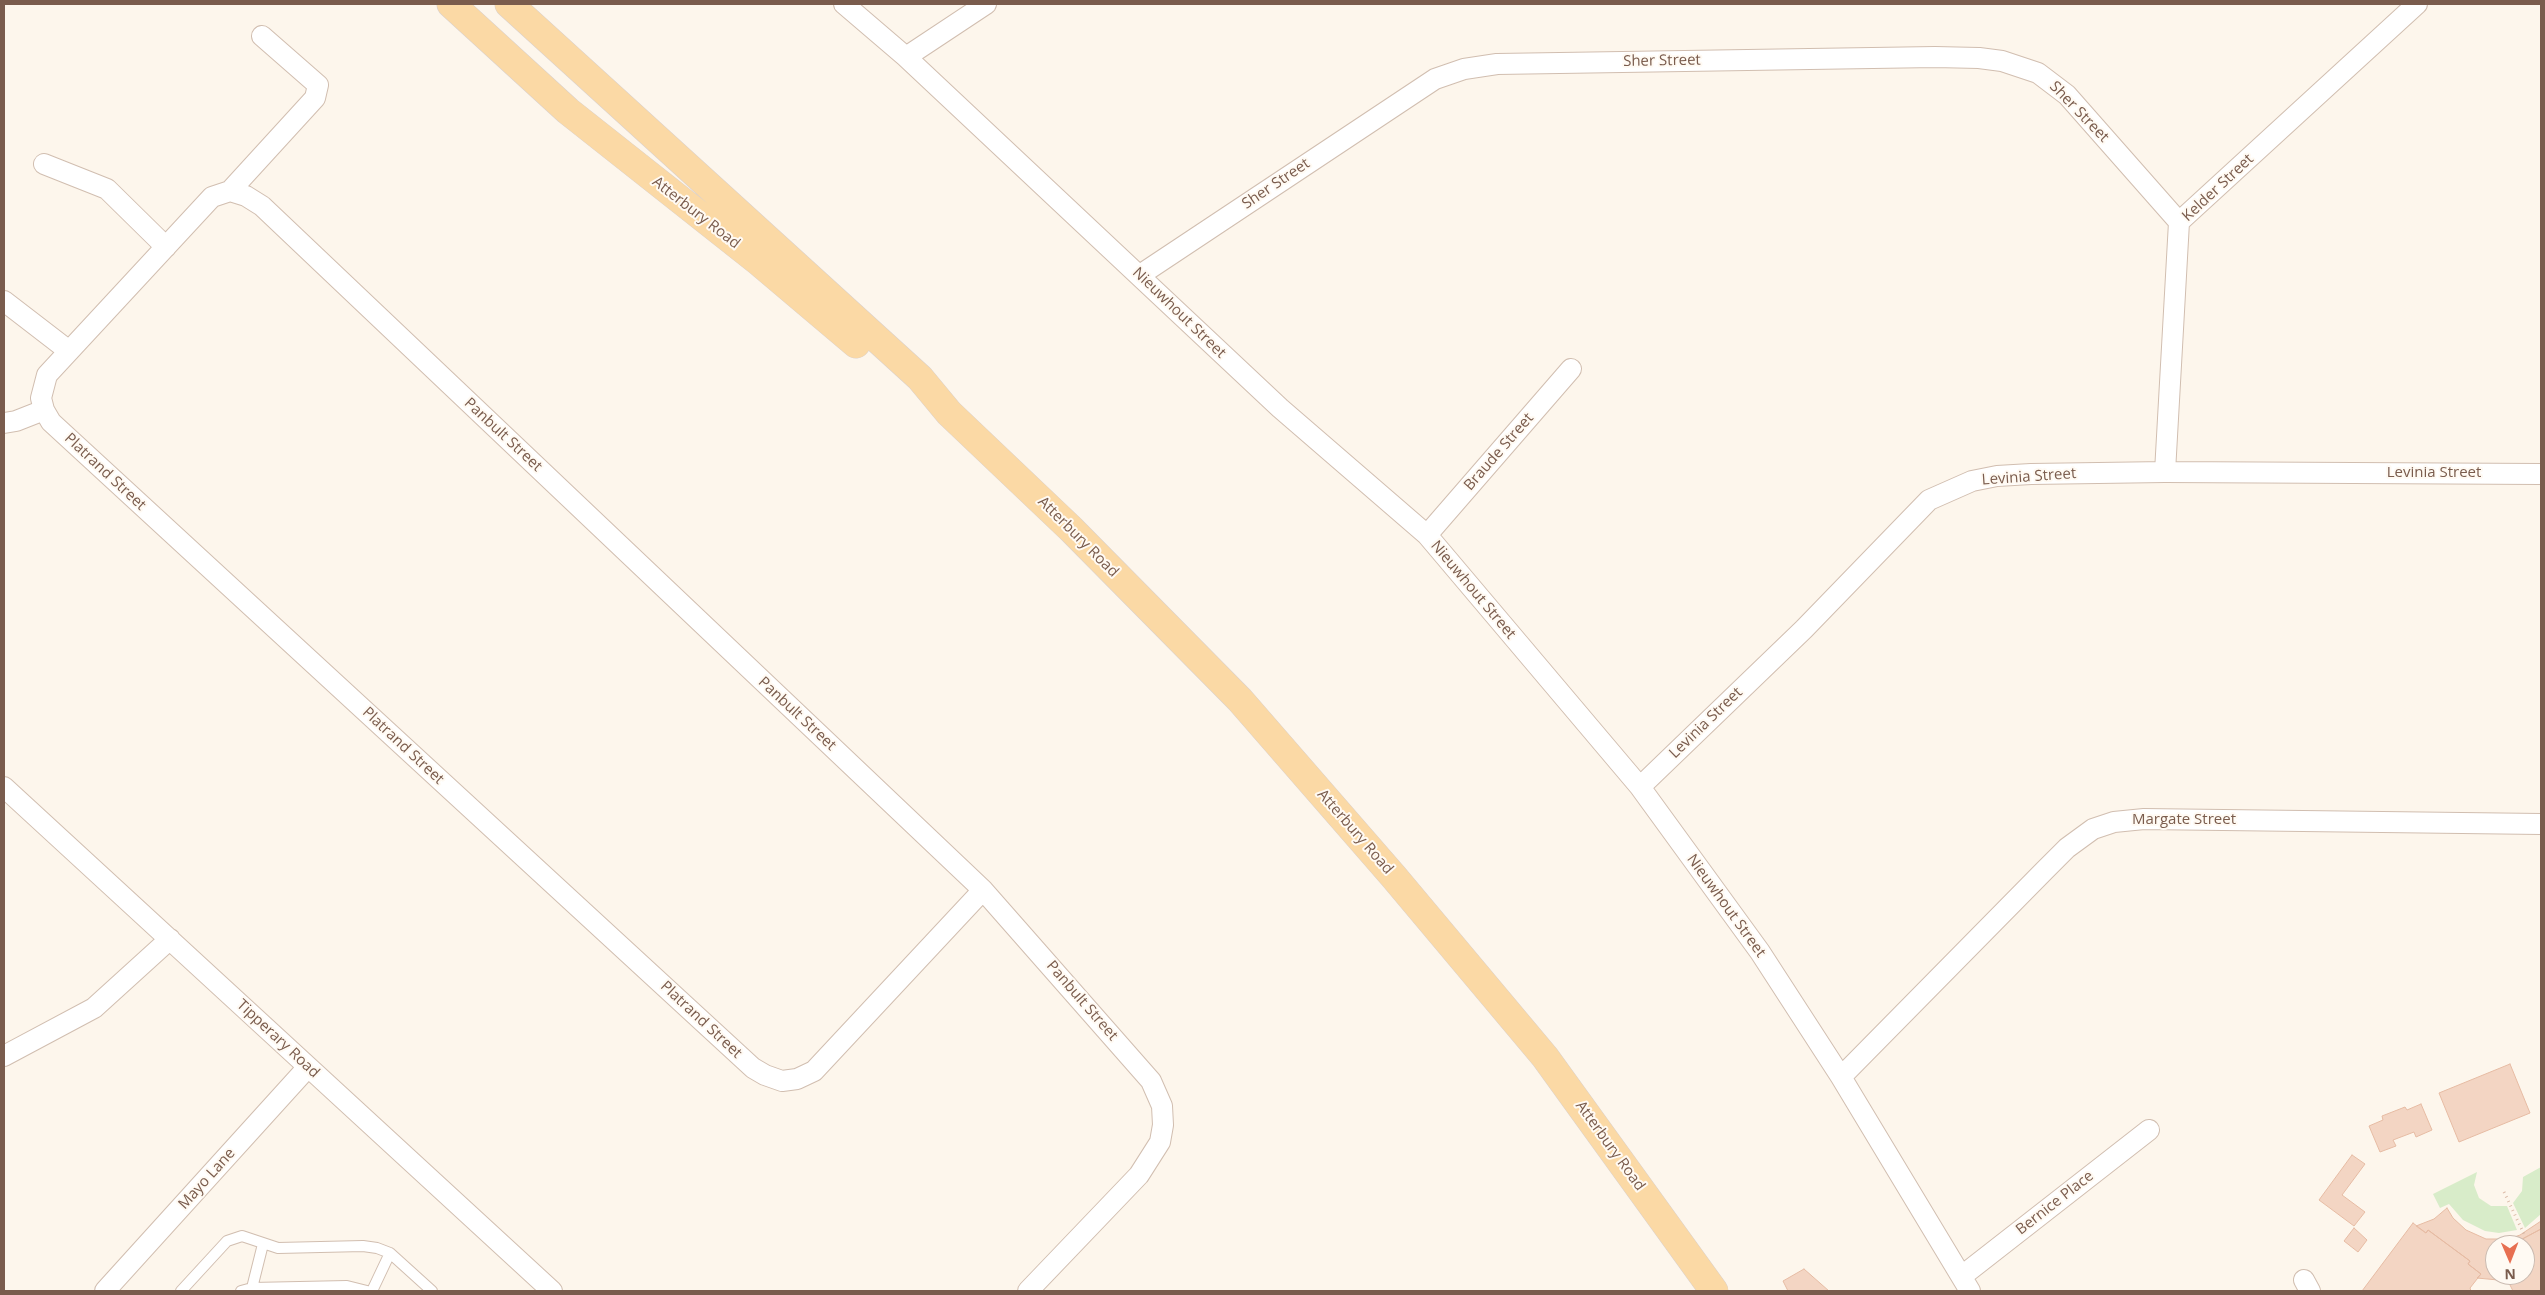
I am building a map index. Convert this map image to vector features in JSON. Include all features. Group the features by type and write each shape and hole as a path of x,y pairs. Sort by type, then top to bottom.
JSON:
{"main road":[{"name":"Atterbury Road","path":"450,4 568,111 759,262 908,387 949,413"},
{"name":"Atterbury Road","path":"509,4 920,378 949,413 1071,529 1240,700 1394,876 1545,1057 1714,1291"}],"street":[{"name":"Nieuwhout Street","path":"844,4 906,57 1280,408 1427,535 1640,787 1760,952 1841,1077 1966,1284"},
{"path":"906,57 986,4"},
{"name":"Kelder Street","path":"2165,472 2179,222 2408,7"},
{"path":"4,423 16,421 44,410 41,398 47,375 212,197 230,191 318,92 318,85 262,36"},
{"name":"Sher Street","path":"1140,275 1435,79 1464,69 1497,64 1934,57 1980,58 2002,62 2038,73 2067,95 2179,222"},
{"path":"44,164 107,189 166,247"},
{"name":"Panbult Street","path":"230,191 246,196 262,206 983,890 1151,1081 1162,1106 1163,1124 1160,1142 1139,1174 1034,1289"},
{"path":"4,301 69,351"},
{"name":"Braude Street","path":"1427,535 1571,369"},
{"name":"Platrand Street","path":"44,410 51,422 753,1068 765,1075 782,1081 797,1079 814,1071 983,890"},
{"name":"Levinia Street","path":"1640,787 1804,629 1929,500 1972,481 1997,476 2165,472 2541,474"},
{"name":"Tipperary Road","path":"4,787 552,1291"},
{"name":"Margate Street","path":"1841,1077 2067,848 2093,829 2114,822 2144,819 2541,824"},
{"path":"4,1056 94,1008 170,940"},
{"name":"Mayo Lane","path":"105,1291 308,1067"},
{"name":"Bernice Place","path":"1966,1284 2149,1130"}],"lane":[{"path":"181,1291 220,1247 231,1238 242,1236 278,1248 363,1246 377,1248 390,1253 432,1291"},
{"path":"252,1288 263,1244"},
{"path":"372,1291 390,1253"},
{"path":"241,1291 252,1288 347,1286 367,1291"}],"path":[{"path":"2504,1192 2524,1234"}],"green space":[{"path":"2541,1167 2541,1214 2525,1228 2513,1203 2522,1191 2523,1177"},
{"path":"2477,1172 2474,1185 2479,1198 2491,1206 2507,1206 2517,1230 2499,1233 2485,1231 2463,1220 2449,1204 2440,1208 2433,1194"}],"building":[{"path":"2510,1064 2530,1113 2459,1142 2439,1093"},
{"path":"2421,1104 2432,1130 2416,1137 2414,1132 2393,1140 2396,1146 2380,1152 2369,1126 2383,1120 2382,1116 2405,1107 2407,1110"},
{"path":"2352,1155 2365,1164 2342,1195 2365,1212 2354,1226 2319,1200"},
{"path":"2447,1208 2453,1218 2466,1230 2485,1239 2485,1279 2477,1278 2481,1274 2468,1264 2470,1261 2428,1230 2426,1233 2416,1226 2434,1219"},
{"path":"2541,1221 2541,1229 2530,1235 2520,1235"},
{"path":"2413,1223 2426,1233 2428,1230 2470,1261 2468,1264 2481,1274 2470,1288 2471,1291 2362,1291"},
{"path":"2354,1228 2367,1240 2358,1252 2344,1241"},
{"path":"2541,1229 2541,1291 2513,1291 2510,1285 2535,1285 2535,1235 2530,1235"},
{"path":"1804,1269 1829,1291 1788,1291 1783,1281"}]}
